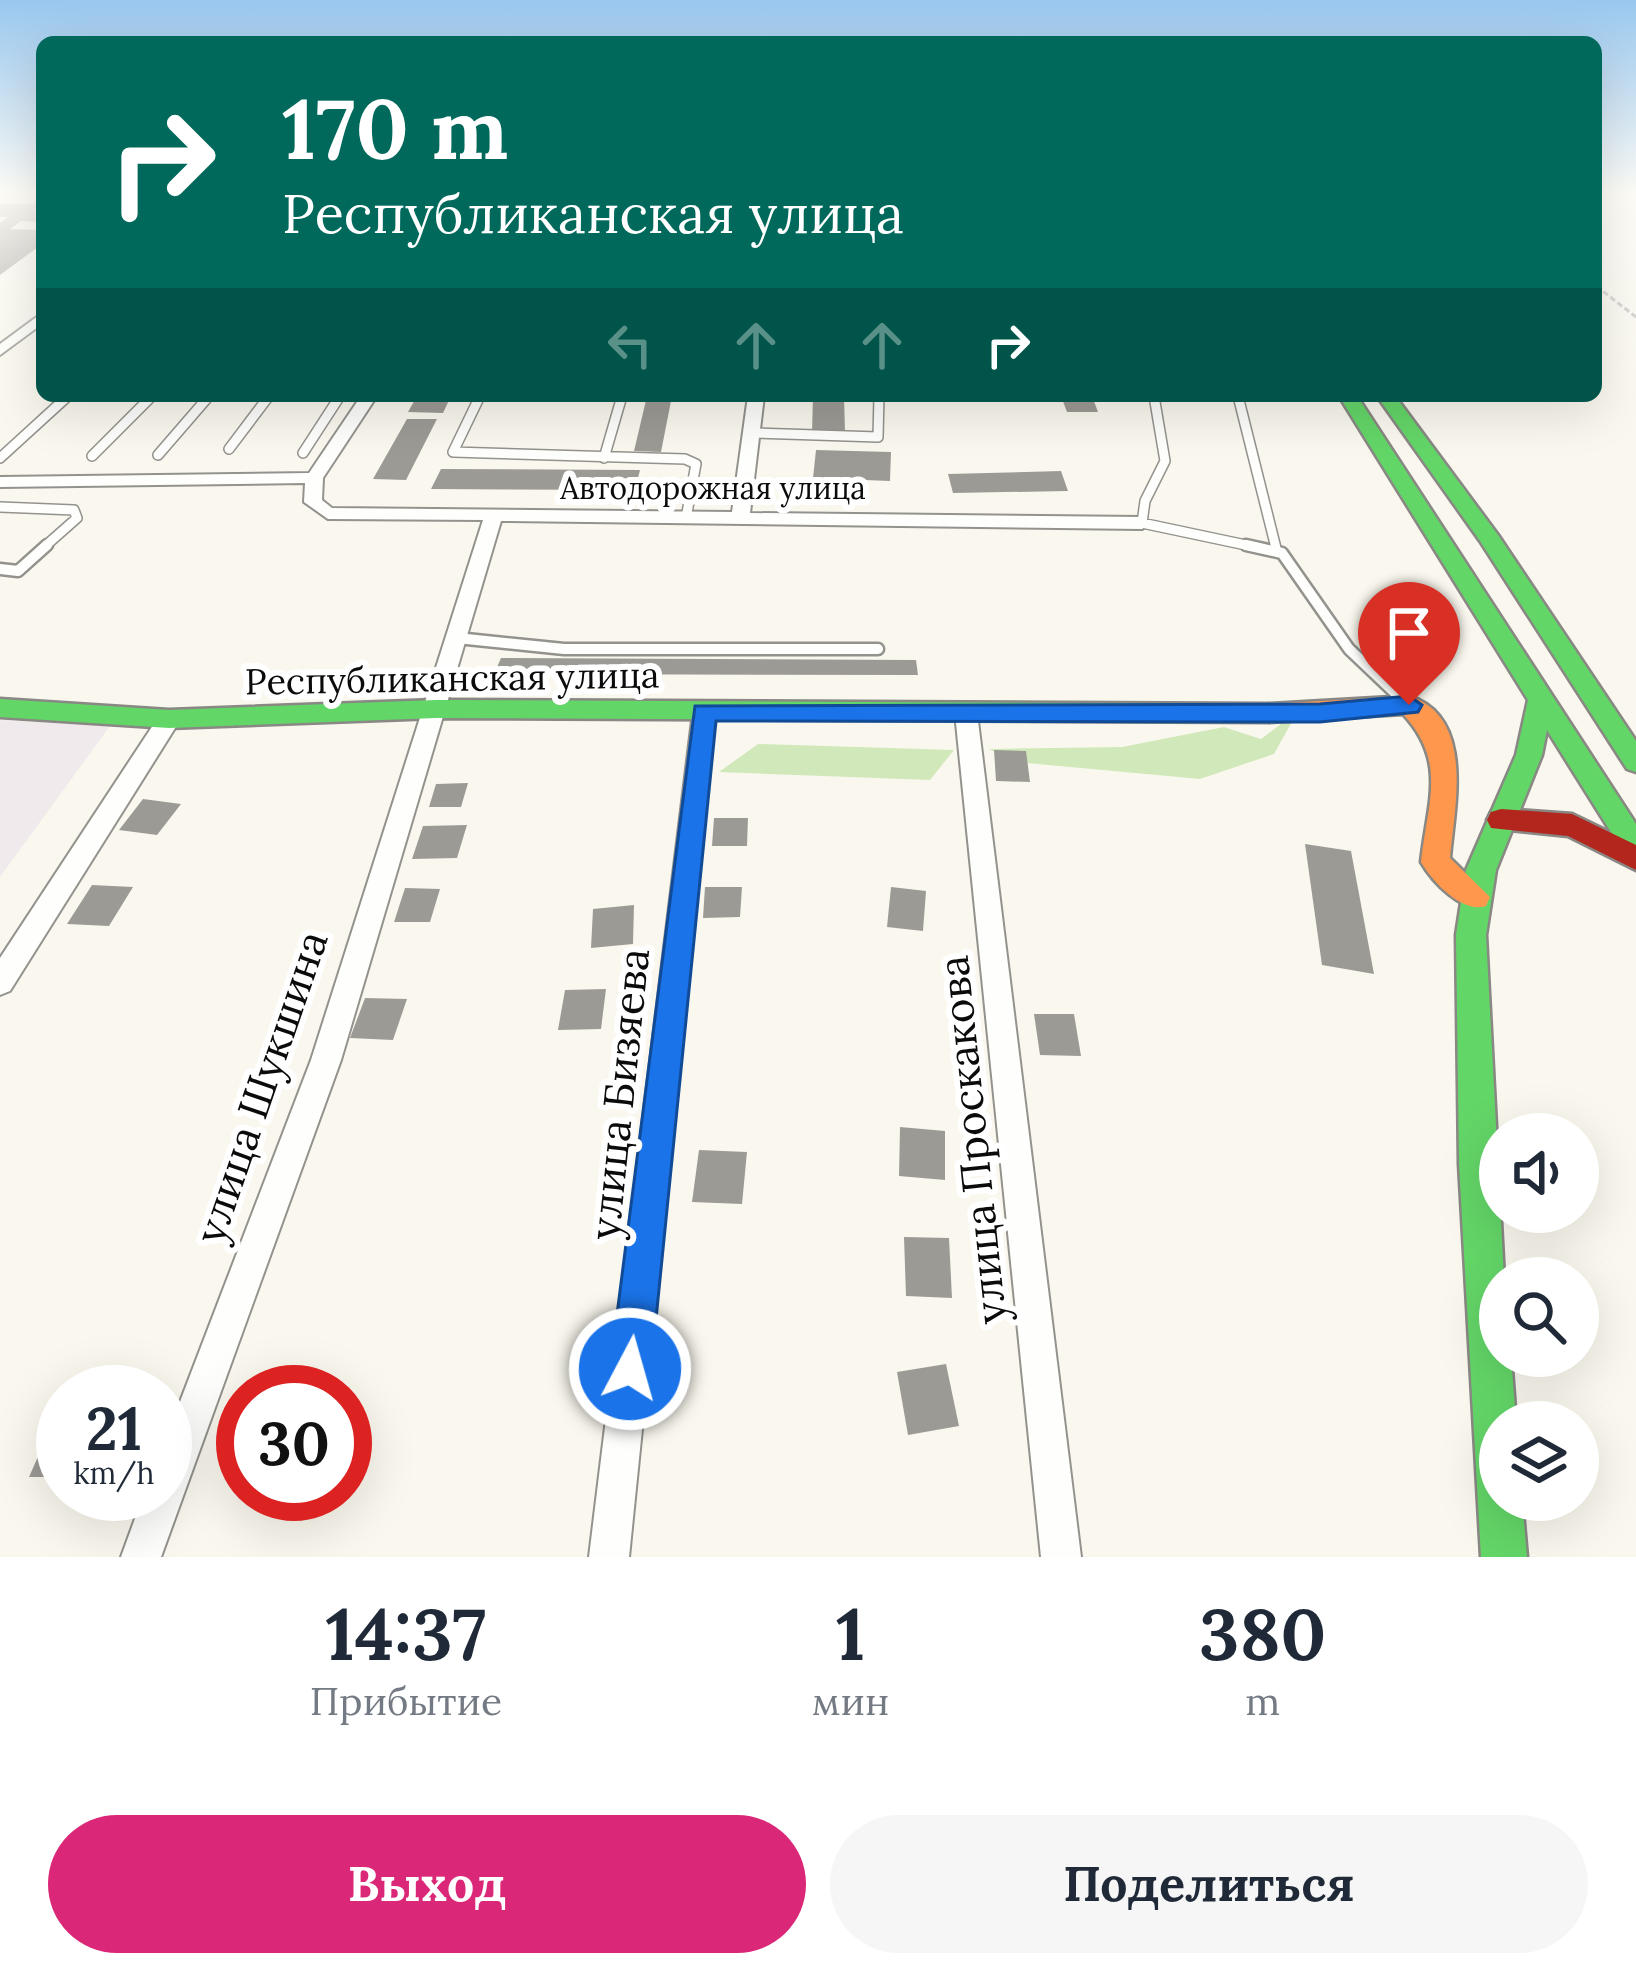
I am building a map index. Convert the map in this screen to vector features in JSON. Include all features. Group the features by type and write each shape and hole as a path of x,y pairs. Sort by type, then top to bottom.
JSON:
{"main road":[{"path":"1352,402 1636,848"},
{"path":"1390,402 1490,540 1632,752"},
{"path":"1493,1401 1474,1108 1474,897 1501,820 1533,757 1541,700"},
{"path":"1409,705 1444,737 1447,752 1435,862 1474,897"},
{"name":"Республиканская улица","path":"2,713 169,719 436,709 1320,713 1409,705"},
{"path":"1501,820 1529,816 1582,826 1636,858"},
{"path":"1501,1521 1504,1557"}],"street":[{"path":"0,351 36,322"},
{"path":"0,482 314,478 365,402"},
{"path":"740,518 756,402"},
{"name":"Автодорожная улица","path":"314,478 313,502 339,516 1142,523"},
{"name":"улица Шукшина","path":"192,1420 326,1060 493,517"},
{"name":"улица Бизяева","path":"609,1557 704,712"},
{"name":"улица Проскакова","path":"966,713 1061,1557"},
{"path":"0,982 169,719"},
{"name":"улица Шукшина","path":"141,1557 154,1521"}],"lane":[{"path":"0,458 61,402"},
{"path":"92,456 146,402"},
{"path":"158,455 204,402"},
{"path":"229,449 264,402"},
{"path":"303,453 336,402"},
{"path":"477,402 453,452 696,464 686,518"},
{"path":"604,458 620,402"},
{"path":"753,433 878,437 879,402"},
{"path":"1155,402 1165,461 1145,501 1142,523 1276,549"},
{"path":"1239,402 1276,549 1349,649 1409,705"},
{"path":"29,506 49,480"},
{"path":"0,508 74,510 77,518 18,571 0,569"},
{"path":"457,638 564,650 878,649"}],"path":[{"path":"1602,291 1636,317"}],"shaded area":[{"path":"0,720 110,726 0,877"}],"green space":[{"path":"1298,711 1274,754 1200,779 1016,762 989,749 1122,747 1224,727 1261,739"},
{"path":"758,744 954,750 930,780 719,772"}],"building":[{"path":"414,402 448,402 443,413 408,412"},
{"path":"646,402 671,402 661,452 634,451"},
{"path":"813,402 844,402 845,432 812,432"},
{"path":"1063,402 1094,402 1098,412 1067,412"},
{"path":"407,419 437,419 406,480 373,479"},
{"path":"816,450 891,452 890,481 813,478"},
{"path":"441,469 640,470 635,490 431,489"},
{"path":"1061,471 1068,491 953,493 948,474"},
{"path":"501,658 916,660 918,675 494,674"},
{"path":"994,750 1026,751 1030,782 996,781"},
{"path":"468,783 461,807 429,807 436,784"},
{"path":"143,799 181,804 157,835 119,830"},
{"path":"714,818 748,818 747,846 712,846"},
{"path":"467,825 457,858 412,859 423,826"},
{"path":"1305,844 1351,851 1374,974 1322,965"},
{"path":"92,885 133,887 109,926 67,924"},
{"path":"705,887 742,887 740,917 703,918"},
{"path":"891,887 926,891 923,931 887,927"},
{"path":"405,888 440,889 430,922 394,922"},
{"path":"634,905 633,944 591,948 593,909"},
{"path":"606,989 601,1029 558,1030 565,990"},
{"path":"365,998 407,999 393,1040 350,1038"},
{"path":"1034,1014 1074,1014 1081,1056 1040,1055"},
{"path":"900,1127 945,1131 945,1180 899,1176"},
{"path":"699,1150 747,1152 742,1204 692,1202"},
{"path":"904,1237 949,1238 952,1298 906,1296"},
{"path":"946,1364 959,1426 908,1435 897,1372"}],"traffic: fast":[{"path":"1352,402 1636,848"},
{"path":"1390,402 1490,540 1636,762"},
{"path":"1493,1401 1477,1164 1471,935 1481,870 1529,755 1541,700"},
{"path":"0,708 169,719 436,709 1269,713"},
{"path":"1501,1521 1504,1557"}],"traffic: slow":[{"path":"1269,713 1409,705 1439,742 1444,760 1435,862 1475,897"}],"traffic: jam":[{"path":"1501,820 1572,825 1636,858"}],"route":[{"path":"630,1369 704,712 1320,713 1409,705"}]}
